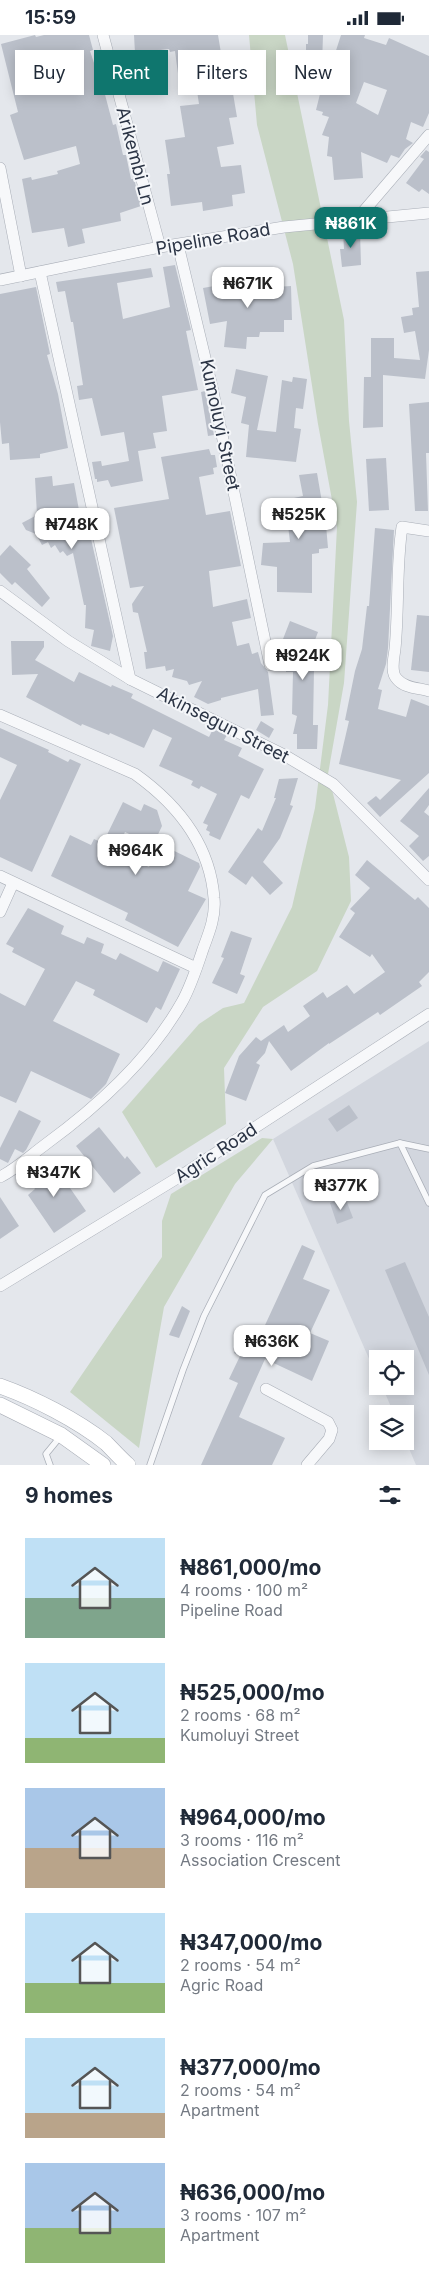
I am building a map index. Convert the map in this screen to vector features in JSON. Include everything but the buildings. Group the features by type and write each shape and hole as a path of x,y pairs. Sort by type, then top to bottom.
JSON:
{"main road":[{"path":"0,1385 61,1415 106,1443 128,1465"},
{"path":"0,1405 56,1432 103,1465"}],"street":[{"name":"Arikembi Ln","path":"103,35 160,247"},
{"path":"357,219 429,135"},
{"path":"0,168 21,276"},
{"name":"Pipeline Road","path":"0,280 160,247 284,227 429,213"},
{"name":"Kumoluyi Street","path":"178,245 212,387 270,665"},
{"path":"40,272 130,679"},
{"path":"429,531 402,527 399,548 399,610 393,669 396,679 406,685 429,691"},
{"name":"Akinsegun Street","path":"0,591 68,641 130,679 311,769 333,784 429,880"},
{"path":"0,715 136,774 151,785 173,807 194,833 205,853 214,900 212,924 196,968 182,1001 161,1033 128,1073 72,1125 0,1177"},
{"path":"0,876 196,968"},
{"path":"0,912 13,883"},
{"name":"Agric Road","path":"0,1286 179,1177 429,1013"},
{"path":"266,1389 328,1422 332,1430 330,1439 306,1465"}],"lane":[{"path":"400,1143 429,1202"},
{"path":"150,1465 204,1316 265,1195 313,1166 400,1143 429,1149"},
{"path":"50,1465 46,1454 56,1432"}],"shaded area":[{"path":"429,1041 429,1465 416,1465 410,1450 414,1450 414,1405 390,1405 386,1395 414,1395 414,1350 369,1350 369,1359 273,1139"}],"green space":[{"path":"249,35 285,35 288,50 276,50 276,95 297,95 344,320 349,421 357,502 344,683 328,774 349,857 351,901 317,971 263,1007 224,1068 226,1124 156,1168 122,1112 199,1024 223,1008 244,1003 292,907 315,808 328,705 337,527 318,424 293,264 257,125 254,95 266,95 266,50 250,50"},
{"path":"262,1138 273,1139 235,1184 164,1307 139,1448 70,1392 162,1257 162,1221 171,1194"}]}
